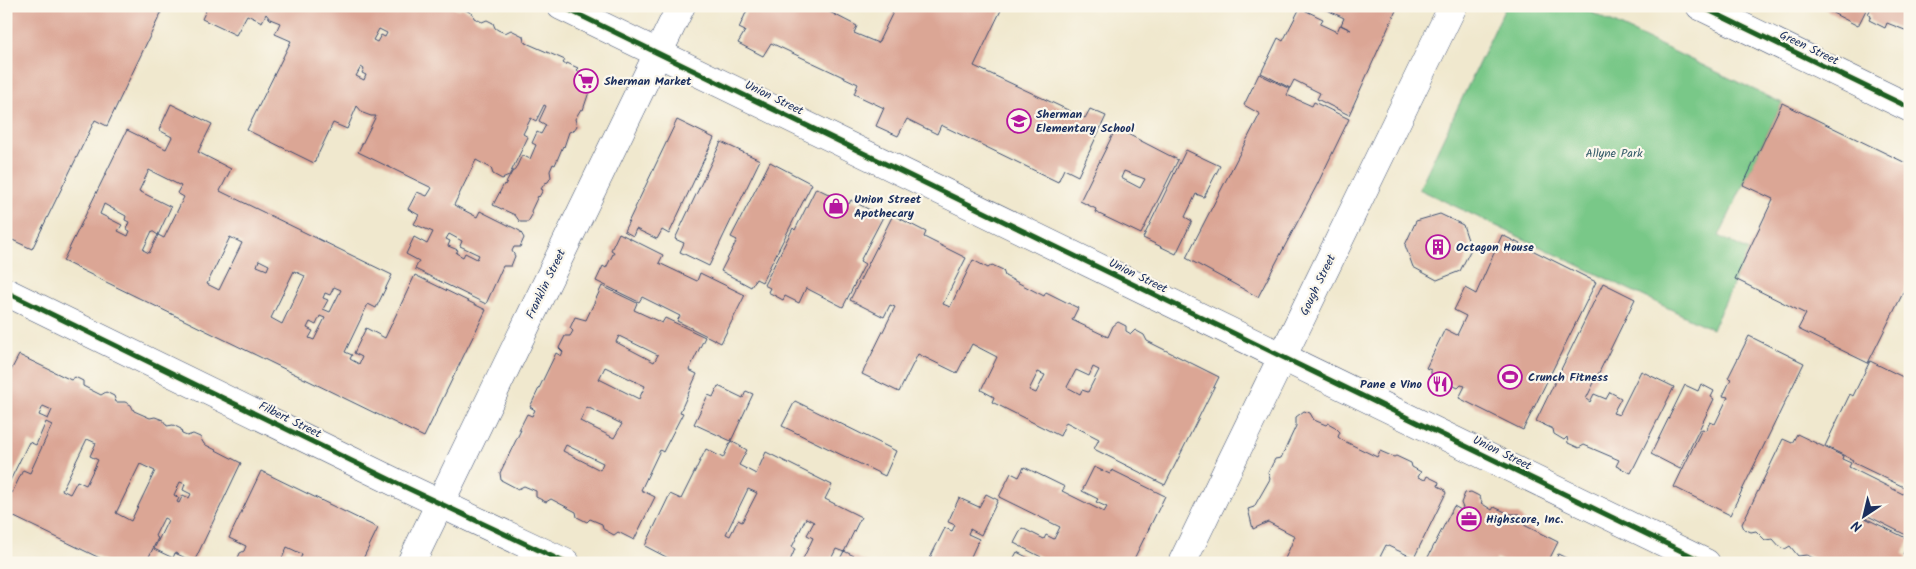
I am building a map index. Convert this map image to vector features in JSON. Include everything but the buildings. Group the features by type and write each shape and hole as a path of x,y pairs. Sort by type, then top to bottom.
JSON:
{"street":[{"name":"Union Street","path":"561,6 1706,563"},
{"name":"Franklin Street","path":"411,563 681,6"},
{"name":"Gough Street","path":"1182,563 1453,6"},
{"name":"Green Street","path":"1700,6 1910,108"},
{"name":"Filbert Street","path":"6,292 566,563"}],"green space":[{"name":"Allyne Park","path":"1506,6 1578,6 1782,103 1719,236 1749,251 1712,329 1419,189"}],"cycle path":[{"path":"561,6 1706,563"},
{"path":"1700,6 1910,108"},
{"path":"6,292 403,486 566,563"}],"place":[{"name":"Sherman Market","path":"586,81"},
{"name":"Sherman Elementary School","path":"1019,121"},
{"name":"Union Street Apothecary","path":"836,206"},
{"name":"Octagon House","path":"1438,247"},
{"name":"Crunch Fitness","path":"1510,377"},
{"name":"Pane e Vino","path":"1440,384"},
{"name":"Highscore, Inc.","path":"1469,519"}]}
